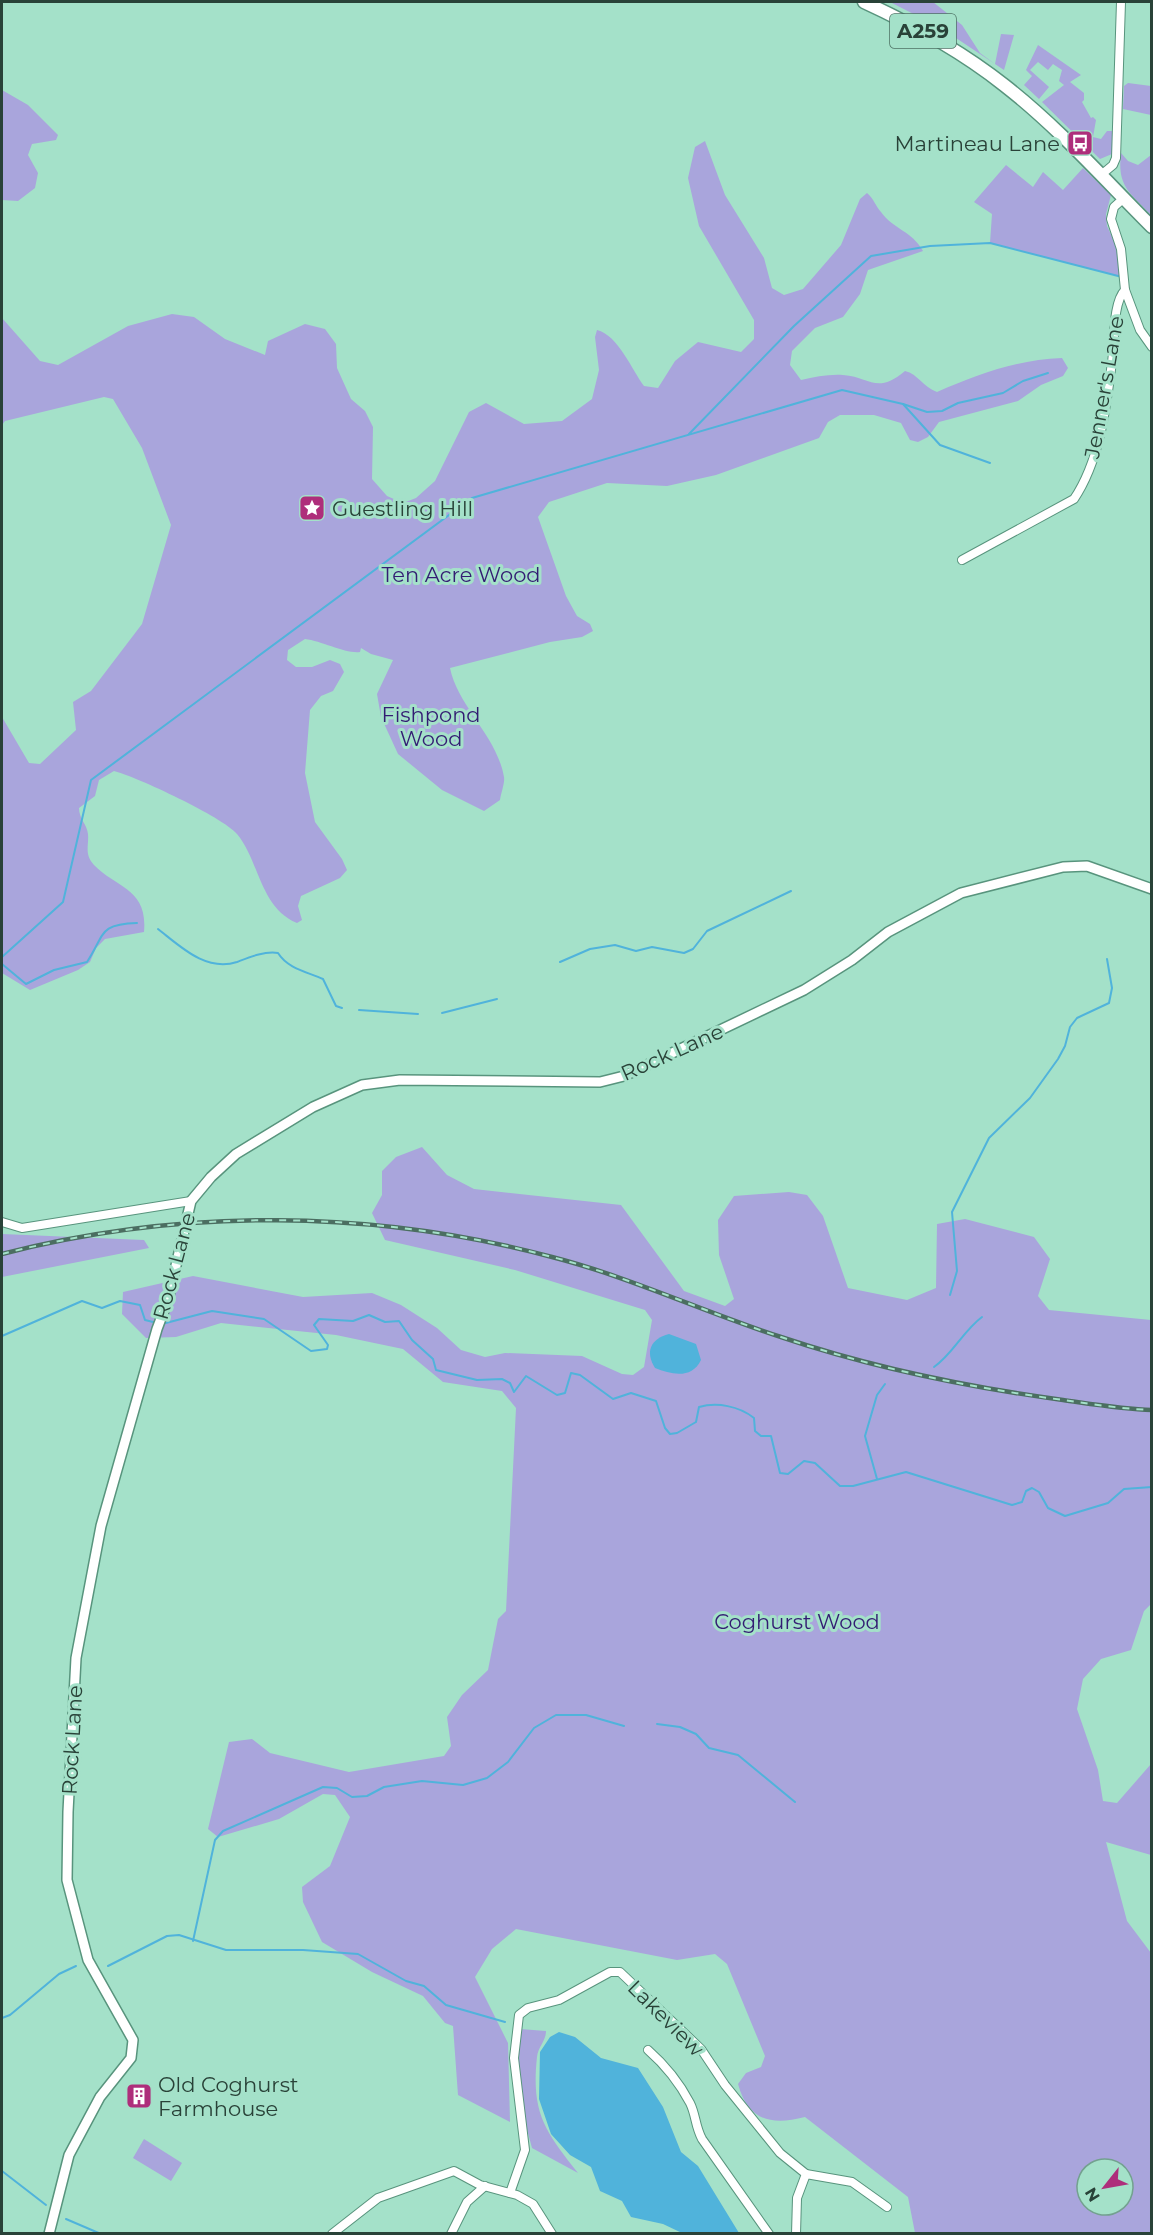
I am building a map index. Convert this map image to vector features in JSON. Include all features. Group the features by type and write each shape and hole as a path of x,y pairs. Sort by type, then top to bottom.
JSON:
{"highway":[{"name":"A259","path":"864,2 926,33 980,66 1033,109 1152,228"}],"street":[{"path":"1101,175 1113,165 1116,158 1121,2"},
{"path":"1124,198 1114,207 1111,219 1121,249 1125,290 1140,330 1152,347"},
{"name":"Jenner's Lane","path":"962,560 1074,500 1085,483 1102,421 1112,361 1118,301 1125,290"},
{"name":"Rock Lane","path":"49,2234 69,2155 100,2097 130,2058 133,2040 88,1960 67,1880 75,1669 101,1526 157,1329 168,1300 191,1201 211,1177 236,1154 314,1107 362,1085 400,1080 600,1082 624,1076 804,990 852,960 888,932 961,893 1063,867 1087,866 1152,890"},
{"path":"2,1222 22,1228 191,1201"},
{"name":"Lakeview","path":"510,2193 525,2150 514,2058 519,2015 528,2008 559,2000 610,1972 620,1972 701,2049 725,2085 780,2153 806,2174"},
{"path":"648,2050 690,2103 694,2125 702,2139 769,2234"},
{"path":"332,2234 378,2198 447,2172 458,2172 485,2186 510,2193 533,2204 552,2234"},
{"path":"796,2234 797,2198 806,2174 852,2182 886,2207"},
{"path":"451,2234 467,2202 485,2186"}],"green space":[{"path":"890,2 933,2 962,25 980,53 995,64 941,28"},
{"path":"1001,34 1014,35 1004,70 995,64"},
{"path":"1038,45 1081,75 1070,82 1084,93 1082,102 1091,118 1096,120 1093,137 1101,139 1107,131 1113,131 1112,154 1100,159 1042,102 1064,85 1059,81 1062,70 1053,64 1048,70 1038,62 1030,70 1049,87 1039,99 1024,85 1032,76 1026,70"},
{"path":"1128,83 1151,86 1151,115 1123,109 1124,86"},
{"path":"2,90 28,105 58,135 56,140 32,144 28,155 38,173 35,188 18,201 2,200"},
{"path":"705,141 725,195 764,258 772,288 784,295 803,289 841,245 860,199 867,193 886,218 919,244 923,251 868,270 860,294 843,317 815,328 792,351 790,365 801,380 827,375 843,375 880,383 887,382 905,371 937,392 998,369 1045,359 1062,358 1068,368 1063,376 1041,385 1018,401 939,422 928,437 918,442 910,440 901,423 874,415 840,415 828,422 819,438 716,475 667,486 607,483 549,502 538,517 566,596 577,616 590,624 593,631 582,637 550,642 450,668 461,696 494,748 504,777 500,800 484,811 442,790 398,754 381,717 377,694 393,660 371,654 361,648 360,652 354,652 305,639 288,650 287,660 296,667 312,667 330,660 340,664 344,672 333,691 321,696 310,710 305,773 315,822 342,859 347,870 340,878 301,896 298,906 302,920 297,923 275,906 261,883 244,845 229,827 179,798 114,771 99,780 95,796 79,808 79,812 87,830 88,854 91,861 136,898 144,917 144,932 105,939 96,948 90,962 78,970 30,990 2,973 2,717 29,763 40,764 76,730 73,702 91,691 142,624 171,525 142,448 113,399 104,397 5,421 2,425 2,318 40,361 58,365 128,326 172,314 194,317 225,339 265,355 268,341 305,324 325,329 336,344 337,368 351,399 365,411 373,427 372,479 387,496 403,503 416,498 435,481 469,412 486,403 524,424 562,421 592,399 599,370 595,337 597,330 605,333 618,346 644,386 658,388 675,361 698,342 741,352 754,339 754,320 699,226 688,178 695,147"},
{"path":"1121,153 1128,161 1138,165 1151,155 1151,215 1126,188 1120,164"},
{"path":"1006,165 1033,187 1043,172 1063,190 1083,168 1111,195 1106,214 1107,226 1115,243 1122,277 990,243 992,214 974,202"},
{"name":"Coghurst Wood","path":"422,1147 447,1175 474,1189 621,1205 684,1291 725,1306 734,1299 719,1255 718,1220 734,1196 789,1192 807,1195 823,1216 848,1288 907,1300 936,1288 937,1224 965,1219 1034,1237 1050,1259 1038,1296 1049,1310 1151,1320 1151,1604 1144,1611 1131,1650 1101,1659 1083,1679 1077,1709 1098,1770 1103,1801 1117,1803 1151,1764 1151,1855 1106,1842 1127,1921 1151,1953 1151,2233 915,2233 908,2197 805,2117 781,2121 771,2120 754,2113 748,2106 738,2084 746,2073 761,2067 765,2056 727,1964 715,1954 677,1960 516,1929 492,1949 475,1977 508,2043 510,2122 458,2095 453,2026 445,2023 423,1996 372,1972 322,1942 303,1902 302,1887 330,1866 350,1817 335,1795 323,1794 279,1819 218,1837 208,1829 229,1742 252,1739 270,1753 349,1772 444,1756 451,1746 447,1717 462,1695 488,1670 498,1619 506,1611 516,1408 502,1391 443,1382 403,1349 336,1335 221,1323 176,1337 146,1338 122,1314 123,1292 193,1276 303,1297 372,1293 401,1305 437,1328 461,1350 485,1357 505,1353 582,1356 622,1374 633,1375 644,1367 652,1320 645,1310 515,1270 385,1240 372,1213 382,1195 382,1171 396,1157"},
{"path":"2,1234 144,1240 149,1248 2,1277"},
{"path":"520,2029 546,2031 537,2057 536,2093 539,2107 549,2133 578,2173 532,2148 514,2081"},
{"path":"144,2139 182,2163 171,2181 133,2158"}],"water":[{"path":"669,1334 696,1344 701,1360 687,1373 675,1374 655,1368 652,1362 651,1347 657,1339"},
{"path":"559,2032 575,2037 601,2058 638,2068 663,2107 681,2152 698,2166 739,2233 682,2233 663,2224 631,2217 622,2201 600,2191 591,2167 570,2155 551,2134 539,2099 540,2052 550,2037"}],"waterway":[{"path":"689,434 794,326 871,256 930,246 990,243 1122,277"},
{"path":"903,404 927,412 942,411 958,403 1003,393 1023,381 1048,373"},
{"path":"2,957 63,902 91,780 472,498 842,390 903,404 940,445 990,463"},
{"path":"560,962 590,949 615,945 636,951 652,947 684,953 693,949 707,931 791,891"},
{"path":"2,964 26,984 54,970 87,962 100,938 109,929 137,923"},
{"path":"158,929 194,956 215,964 226,964 252,956 278,953 287,963 323,979 336,1006 342,1008"},
{"path":"950,1295 957,1271 952,1212 989,1138 1030,1098 1058,1059 1065,1046 1070,1027 1077,1018 1109,1003 1112,988 1107,959"},
{"path":"442,1013 497,999"},
{"path":"359,1010 418,1014"},
{"path":"2,1336 82,1301 102,1308 120,1301 140,1305 145,1320 157,1323"},
{"path":"162,1324 212,1311 264,1319 311,1351 327,1349 328,1345 314,1325 319,1319 353,1321 369,1315 385,1322 399,1321 412,1340 433,1359 436,1370 477,1380 502,1379 510,1383 514,1392 526,1376 557,1395 565,1393 571,1373 580,1375 613,1399 631,1393 656,1401 665,1428 670,1434 677,1433 696,1422 699,1407 713,1405 735,1408 754,1418 755,1431 761,1436 771,1436 780,1473 788,1474 804,1461 815,1463 840,1486 853,1486 906,1472 1012,1505 1022,1502 1026,1491 1032,1488 1039,1492 1048,1508 1065,1516 1108,1503 1124,1489 1152,1487"},
{"path":"934,1367 982,1317"},
{"path":"877,1479 865,1436 877,1395 885,1384"},
{"path":"193,1941 215,1840 223,1831 323,1787 337,1788 352,1797 367,1796 384,1787 422,1781 463,1785 487,1778 508,1762 534,1728 556,1715 586,1715 624,1726"},
{"path":"657,1724 680,1727 696,1734 709,1748 738,1755 795,1802"},
{"path":"108,1966 167,1936 179,1935 226,1950 303,1950 358,1954 406,1981 424,1986 446,2005 505,2022"},
{"path":"2,2018 10,2015 59,1974 76,1966"},
{"path":"2,2171 46,2205"},
{"path":"66,2219 101,2234"}],"railway":[{"path":"2,1254 70,1239 138,1228 207,1222 277,1220 347,1223 416,1230 484,1241 581,1265 781,1337 885,1367 956,1383 1027,1395 1152,1410"}],"place":[{"name":"Martineau Lane","path":"1080,143"},
{"name":"Guestling Hill","path":"312,508"},
{"name":"Old Coghurst Farmhouse","path":"139,2096"}],"park label":[{"name":"Ten Acre Wood","path":"461,574"},
{"name":"Fishpond Wood","path":"431,726"}]}
